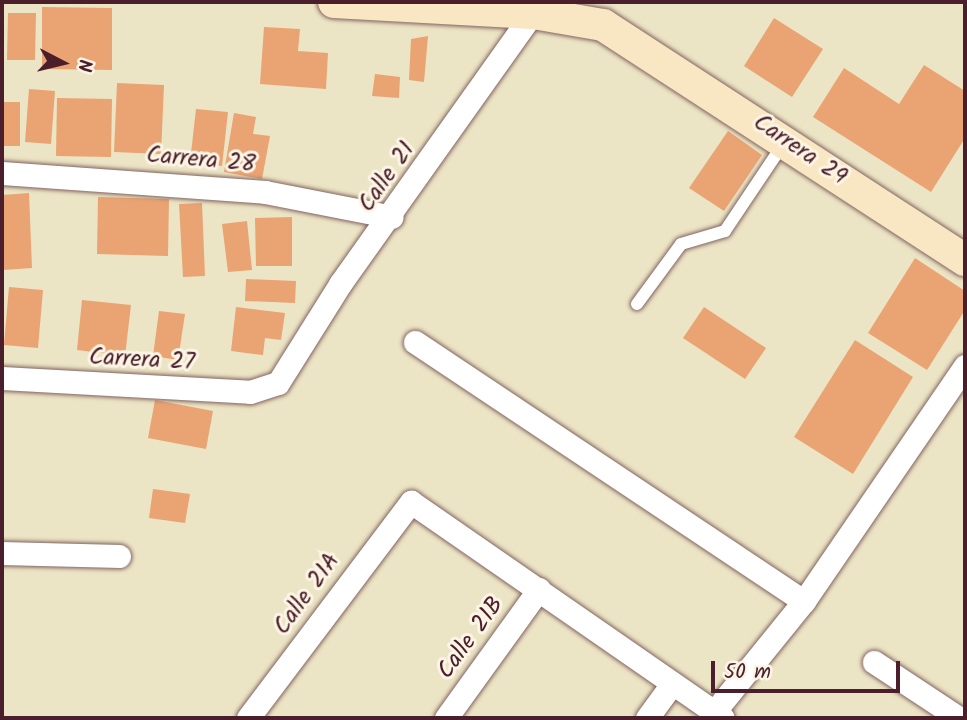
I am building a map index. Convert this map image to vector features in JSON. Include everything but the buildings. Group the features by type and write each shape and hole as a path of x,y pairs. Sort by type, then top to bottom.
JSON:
{"street":[{"name":"Carrera 29","path":"334,2 536,7 603,25 635,40 965,260"},
{"name":"Calle 21","path":"278,383 340,284 393,217 536,7"},
{"name":"Carrera 28","path":"2,173 265,192 393,217"},
{"path":"415,342 804,601"},
{"path":"539,589 718,715 804,601 965,366"},
{"name":"Carrera 27","path":"2,378 250,392 278,383"},
{"name":"Calle 21A","path":"248,718 411,502 539,589"},
{"path":"2,553 119,556"},
{"name":"Calle 21B","path":"446,718 539,589"},
{"path":"874,662 959,718"},
{"path":"648,718 672,684"}],"lane":[{"path":"637,304 681,244 725,231 786,140"}]}
